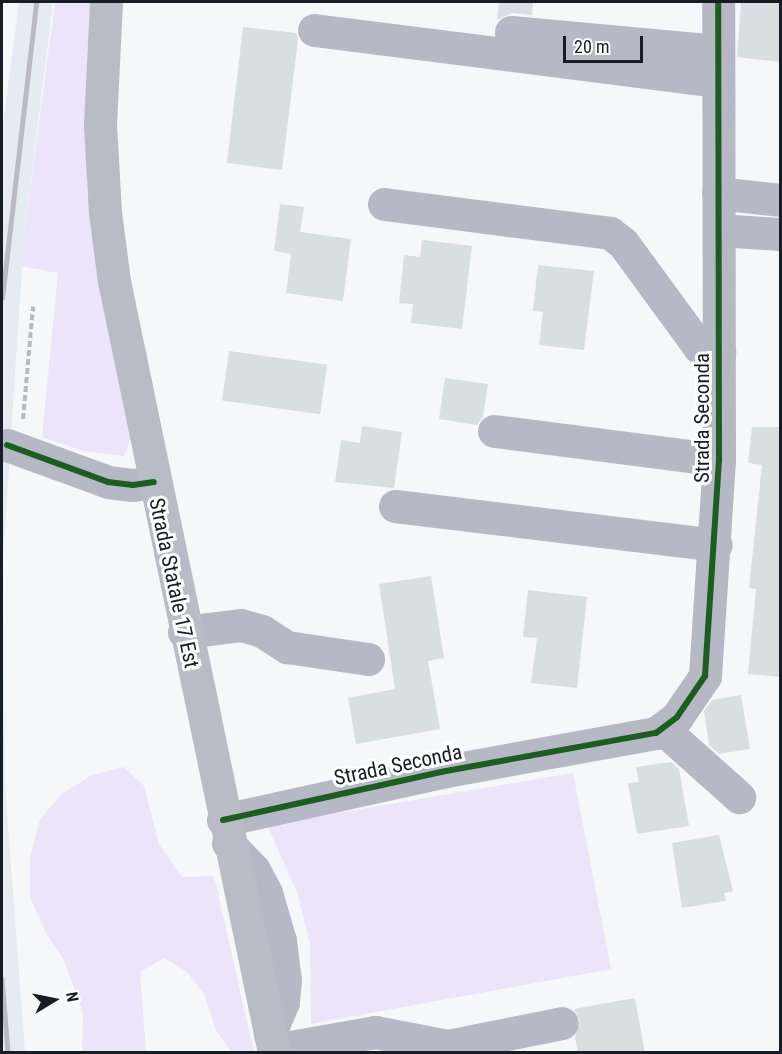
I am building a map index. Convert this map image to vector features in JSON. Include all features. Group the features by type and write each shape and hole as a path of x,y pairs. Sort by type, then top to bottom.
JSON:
{"main road":[{"name":"Strada Statale 17 Est","path":"106,2 100,100 105,212 114,281 225,832 273,1045"}],"street":[{"name":"Strada Seconda","path":"225,832 446,771 664,730 692,696 707,670 716,545 719,460 718,2"},
{"path":"314,30 718,66"},
{"path":"511,32 718,66"},
{"path":"718,193 780,200"},
{"path":"384,204 610,234 623,243 699,346 719,352"},
{"path":"718,230 780,234"},
{"path":"494,431 719,460"},
{"path":"14,447 108,482 133,485 154,482"},
{"path":"395,506 716,545"},
{"path":"184,632 242,625 295,649 368,659"},
{"path":"664,730 740,797"},
{"path":"273,1045 375,1032 448,1046 562,1023"}],"path":[{"path":"14,447 33,306"}],"shaded area":[{"path":"19,2 53,2 24,236 3,559 5,787 25,1052 2,1052 2,131"},
{"path":"55,2 96,2 134,430 124,456 84,451 42,437 58,273 20,266"},
{"path":"124,767 144,786 159,844 182,877 214,876 254,1052 232,1052 216,1030 204,994 187,972 164,958 140,972 146,1052 82,1052 83,1013 64,960 46,933 30,897 30,858 40,819 62,794 92,775"},
{"path":"573,773 611,969 311,1024 310,943 297,892 267,825"}],"building":[{"path":"499,2 533,2 532,15 512,13 497,20"},
{"path":"741,2 780,3 780,62 737,57"},
{"path":"243,27 296,33 298,39 282,170 227,163"},
{"path":"280,204 304,207 300,232 351,239 343,301 286,293 291,254 274,251"},
{"path":"422,240 472,246 462,329 411,323 413,304 399,303 404,255 420,257"},
{"path":"538,265 594,271 584,350 539,345 543,312 533,311"},
{"path":"229,351 327,365 320,414 222,401"},
{"path":"445,378 488,384 483,417 477,425 439,419"},
{"path":"362,426 402,432 394,488 335,482 341,440 360,443"},
{"path":"752,427 780,427 780,677 748,674 756,589 749,588 762,465 748,463"},
{"path":"431,576 444,658 428,661 440,729 356,744 348,698 395,689 379,584"},
{"path":"528,590 587,597 577,688 531,683 537,638 523,637"},
{"path":"741,695 750,749 719,754 709,745 704,711 712,700"},
{"path":"671,762 679,769 689,826 637,834 628,783 639,782 636,767"},
{"path":"719,835 733,891 724,893 726,901 682,908 672,843"},
{"path":"635,998 645,1053 578,1053 575,1037 580,1020 574,1009"}],"railway":[{"path":"2,298 36,2"},
{"path":"2,979 8,1052"}],"cycle path":[{"path":"223,820 446,771 656,733 677,717 705,676 719,460 718,2"},
{"path":"7,445 108,482 133,485 154,482"}]}
